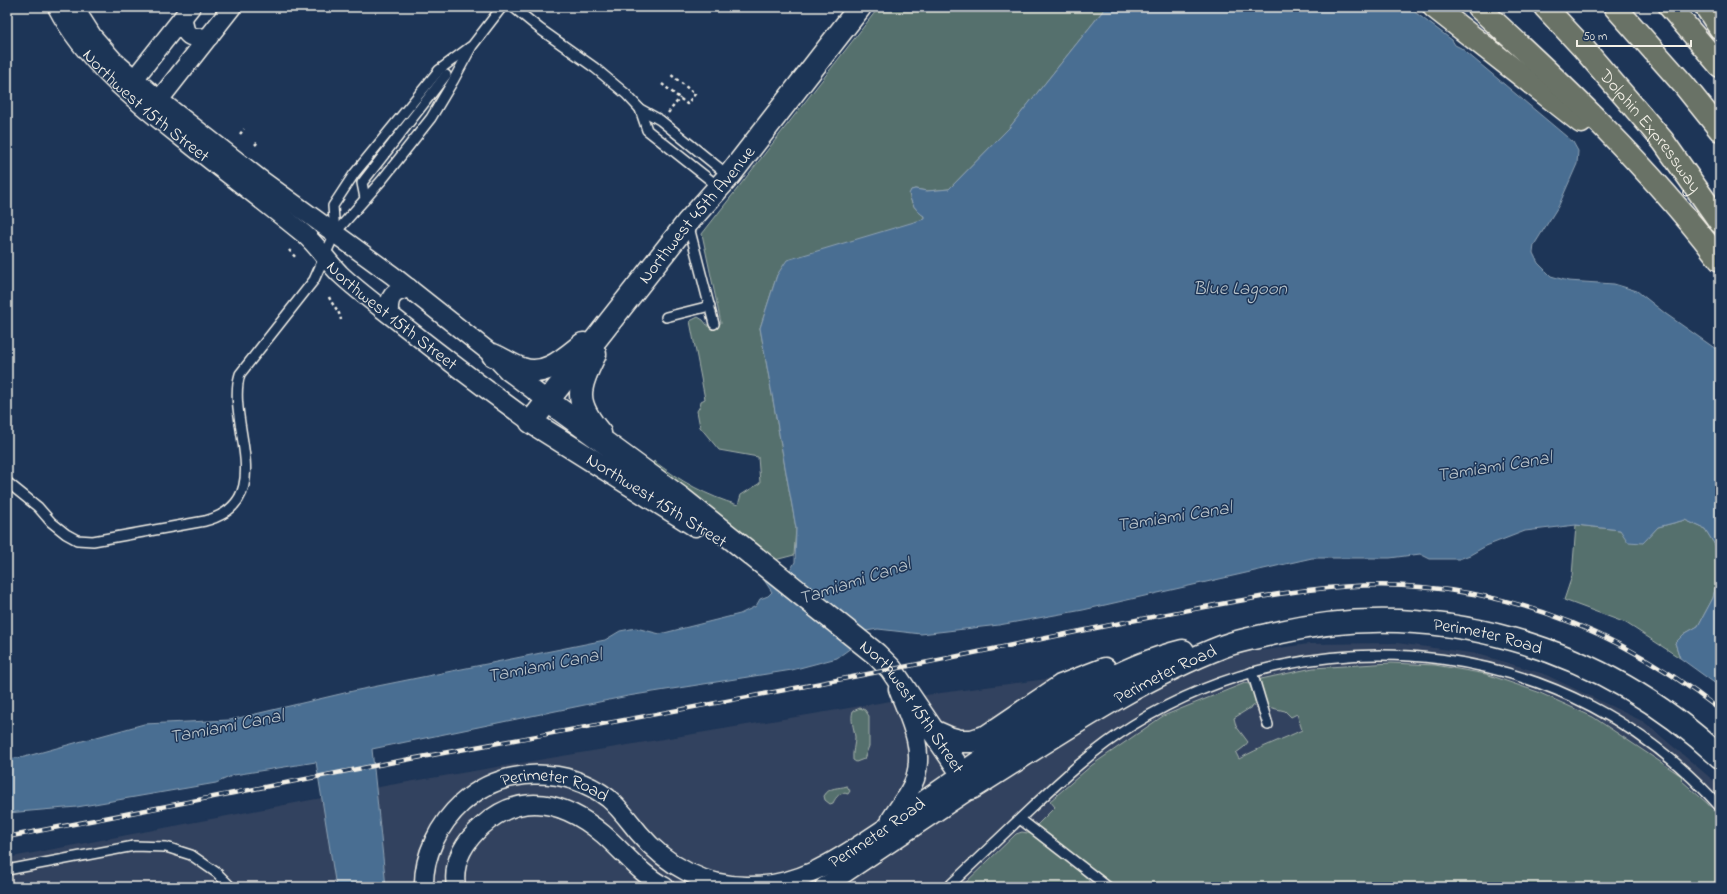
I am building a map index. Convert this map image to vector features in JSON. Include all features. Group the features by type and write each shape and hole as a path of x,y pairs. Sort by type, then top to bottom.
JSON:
{"highway":[{"path":"1434,7 1575,118 1632,157"},
{"path":"1478,7 1553,78 1632,157 1670,198 1720,260"},
{"name":"Dolphin Expressway","path":"1545,7 1589,54 1663,141 1720,222"},
{"path":"1615,7 1684,85 1720,130"},
{"path":"1670,7 1720,66"},
{"path":"1706,7 1720,28"}],"street":[{"name":"Northwest 15th Street","path":"57,7 71,31 109,76 130,84"},
{"name":"Northwest 15th Street","path":"74,7 93,37 114,61 130,84 306,235 340,274 389,314 451,364 532,422 677,514 771,570"},
{"path":"155,106 232,7"},
{"name":"Northwest 45th Avenue","path":"532,422 688,222 724,181 860,7"},
{"path":"130,84 187,12"},
{"path":"187,12 184,29 190,36 196,39 210,37"},
{"name":"Northwest 15th Street","path":"155,106 260,179 410,288 493,355 508,371 616,452 682,499 876,654 890,669 967,781"},
{"path":"389,314 388,302 392,296 398,291 410,288"},
{"path":"493,355 520,369 532,371 544,370 564,359 609,323"},
{"path":"609,323 582,382 581,397 583,409 587,416 616,452"},
{"name":"Perimeter Road","path":"824,887 1073,700 1100,684 1127,671 1175,652 1197,647 1226,645 1302,627 1361,622 1422,622 1497,634 1556,653 1607,676 1652,702 1687,728 1720,756"},
{"name":"Perimeter Road","path":"424,887 426,864 434,840 444,822 471,795 489,784 510,777 545,775 577,782 594,790 616,806 648,843 669,862 704,880 724,884 766,886 801,877 833,862 886,827 1118,696 1226,645"},
{"path":"933,731 954,740 972,741 987,736 1061,686 1120,664 1175,652"},
{"path":"886,827 915,779 918,752 916,736 890,669"},
{"name":"Perimeter Road","path":"456,887 456,864 461,852 471,836 484,824 514,806 535,803 571,811 603,834 653,881 665,887"}],"lane":[{"path":"7,482 38,507 55,526 77,540 93,541 206,521 213,519 234,505 243,491 246,473 238,394 240,374 314,280 335,233 382,180 431,118 454,81 472,46 502,7"},
{"path":"513,7 540,29 594,68 626,94 640,109 660,120 724,181"},
{"path":"335,233 333,206 354,174 439,70 472,46"},
{"path":"365,198 362,183 446,75"},
{"path":"640,109 647,130 724,181"},
{"path":"688,222 714,324"},
{"path":"666,317 710,306"},
{"path":"948,887 1085,759 1132,726 1183,698 1212,685 1252,672 1320,658 1379,654 1440,658 1504,672 1566,695 1592,707 1629,728 1678,765 1720,807"},
{"path":"1252,672 1268,725"},
{"path":"1020,819 1108,887"},
{"path":"7,870 134,846 166,847 191,855 217,873 230,887"}],"path":[{"path":"662,84 687,104 695,94 670,74"},
{"path":"669,111 680,98"},
{"path":"240,134 244,129"},
{"path":"256,146 259,141"},
{"path":"288,250 297,259"},
{"path":"329,298 332,305 340,312 341,320"}],"shaded area":[{"path":"1397,643 1478,654 1544,674 1644,722 1720,786 1720,887 7,887 7,858 390,785 926,695 1309,644"}],"green space":[{"path":"879,7 1106,7 1009,128 949,189 927,191 915,189 911,190 911,201 915,208 924,216 924,219 777,275 760,328 796,528 794,555 775,560 652,465 654,461 694,487 715,497 738,505 741,495 760,483 758,457 719,450 700,427 697,411 701,401 705,399 690,321 698,317 707,325 721,323 702,234"},
{"path":"1685,520 1705,529 1720,553 1720,567 1713,598 1698,626 1684,634 1675,643 1680,658 1626,623 1564,600 1572,576 1576,525 1620,530 1643,543 1658,527"},
{"path":"1391,663 1435,665 1486,674 1538,692 1593,717 1683,777 1681,780 1708,804 1720,819 1720,884 1717,887 1114,887 1036,826 1055,807 1050,801 1092,765 1163,716 1245,683 1249,684 1258,703 1234,718 1236,726 1248,742 1236,753 1239,759 1302,730 1297,714 1291,717 1285,711 1268,707 1258,685 1261,679 1313,668"},
{"path":"860,708 865,710 869,716 869,746 864,759 856,762 853,760 855,737 852,717 853,711"},
{"path":"847,786 850,791 848,794 841,794 833,803 830,804 825,800 824,796 829,791 834,788"},
{"path":"1022,832 1033,834 1082,873 1089,881 1089,887 1084,884 1079,887 961,887 1016,834"}],"water":[{"name":"Blue Lagoon","path":"1106,7 1408,7 1452,40 1455,45 1461,48 1573,142 1578,151 1577,164 1559,205 1534,245 1533,253 1538,263 1551,276 1568,281 1614,284 1637,291 1666,314 1716,349 1720,349 1720,553 1705,529 1685,520 1658,527 1643,543 1628,542 1620,530 1576,525 1525,531 1486,546 1459,559 1430,559 1420,554 1390,558 1312,558 1083,610 999,625 921,634 878,629 866,631 855,645 837,658 792,670 628,696 372,749 386,887 336,887 316,762 234,775 216,783 77,807 7,813 7,759 24,757 144,724 230,720 353,691 605,640 620,631 636,628 660,634 740,614 756,606 760,599 768,596 772,592 762,577 789,572 795,562 796,528 760,328 777,275 787,260 924,219 924,216 916,209 911,201 909,194 911,190 915,189 927,191 949,189 1009,128"},
{"path":"1720,567 1720,687 1680,658 1675,643 1684,634 1698,626 1713,598"}],"railway":[{"path":"7,837 373,766 824,683 1147,618 1273,595 1332,588 1391,585 1421,587 1462,592 1503,600 1542,612 1580,626 1617,643 1687,685 1720,710"}],"water label":[{"name":"Tamiami Canal","path":"1494,465"},
{"name":"Tamiami Canal","path":"1174,515"},
{"name":"Tamiami Canal","path":"854,580"},
{"name":"Tamiami Canal","path":"544,664"},
{"name":"Tamiami Canal","path":"226,725"}]}
